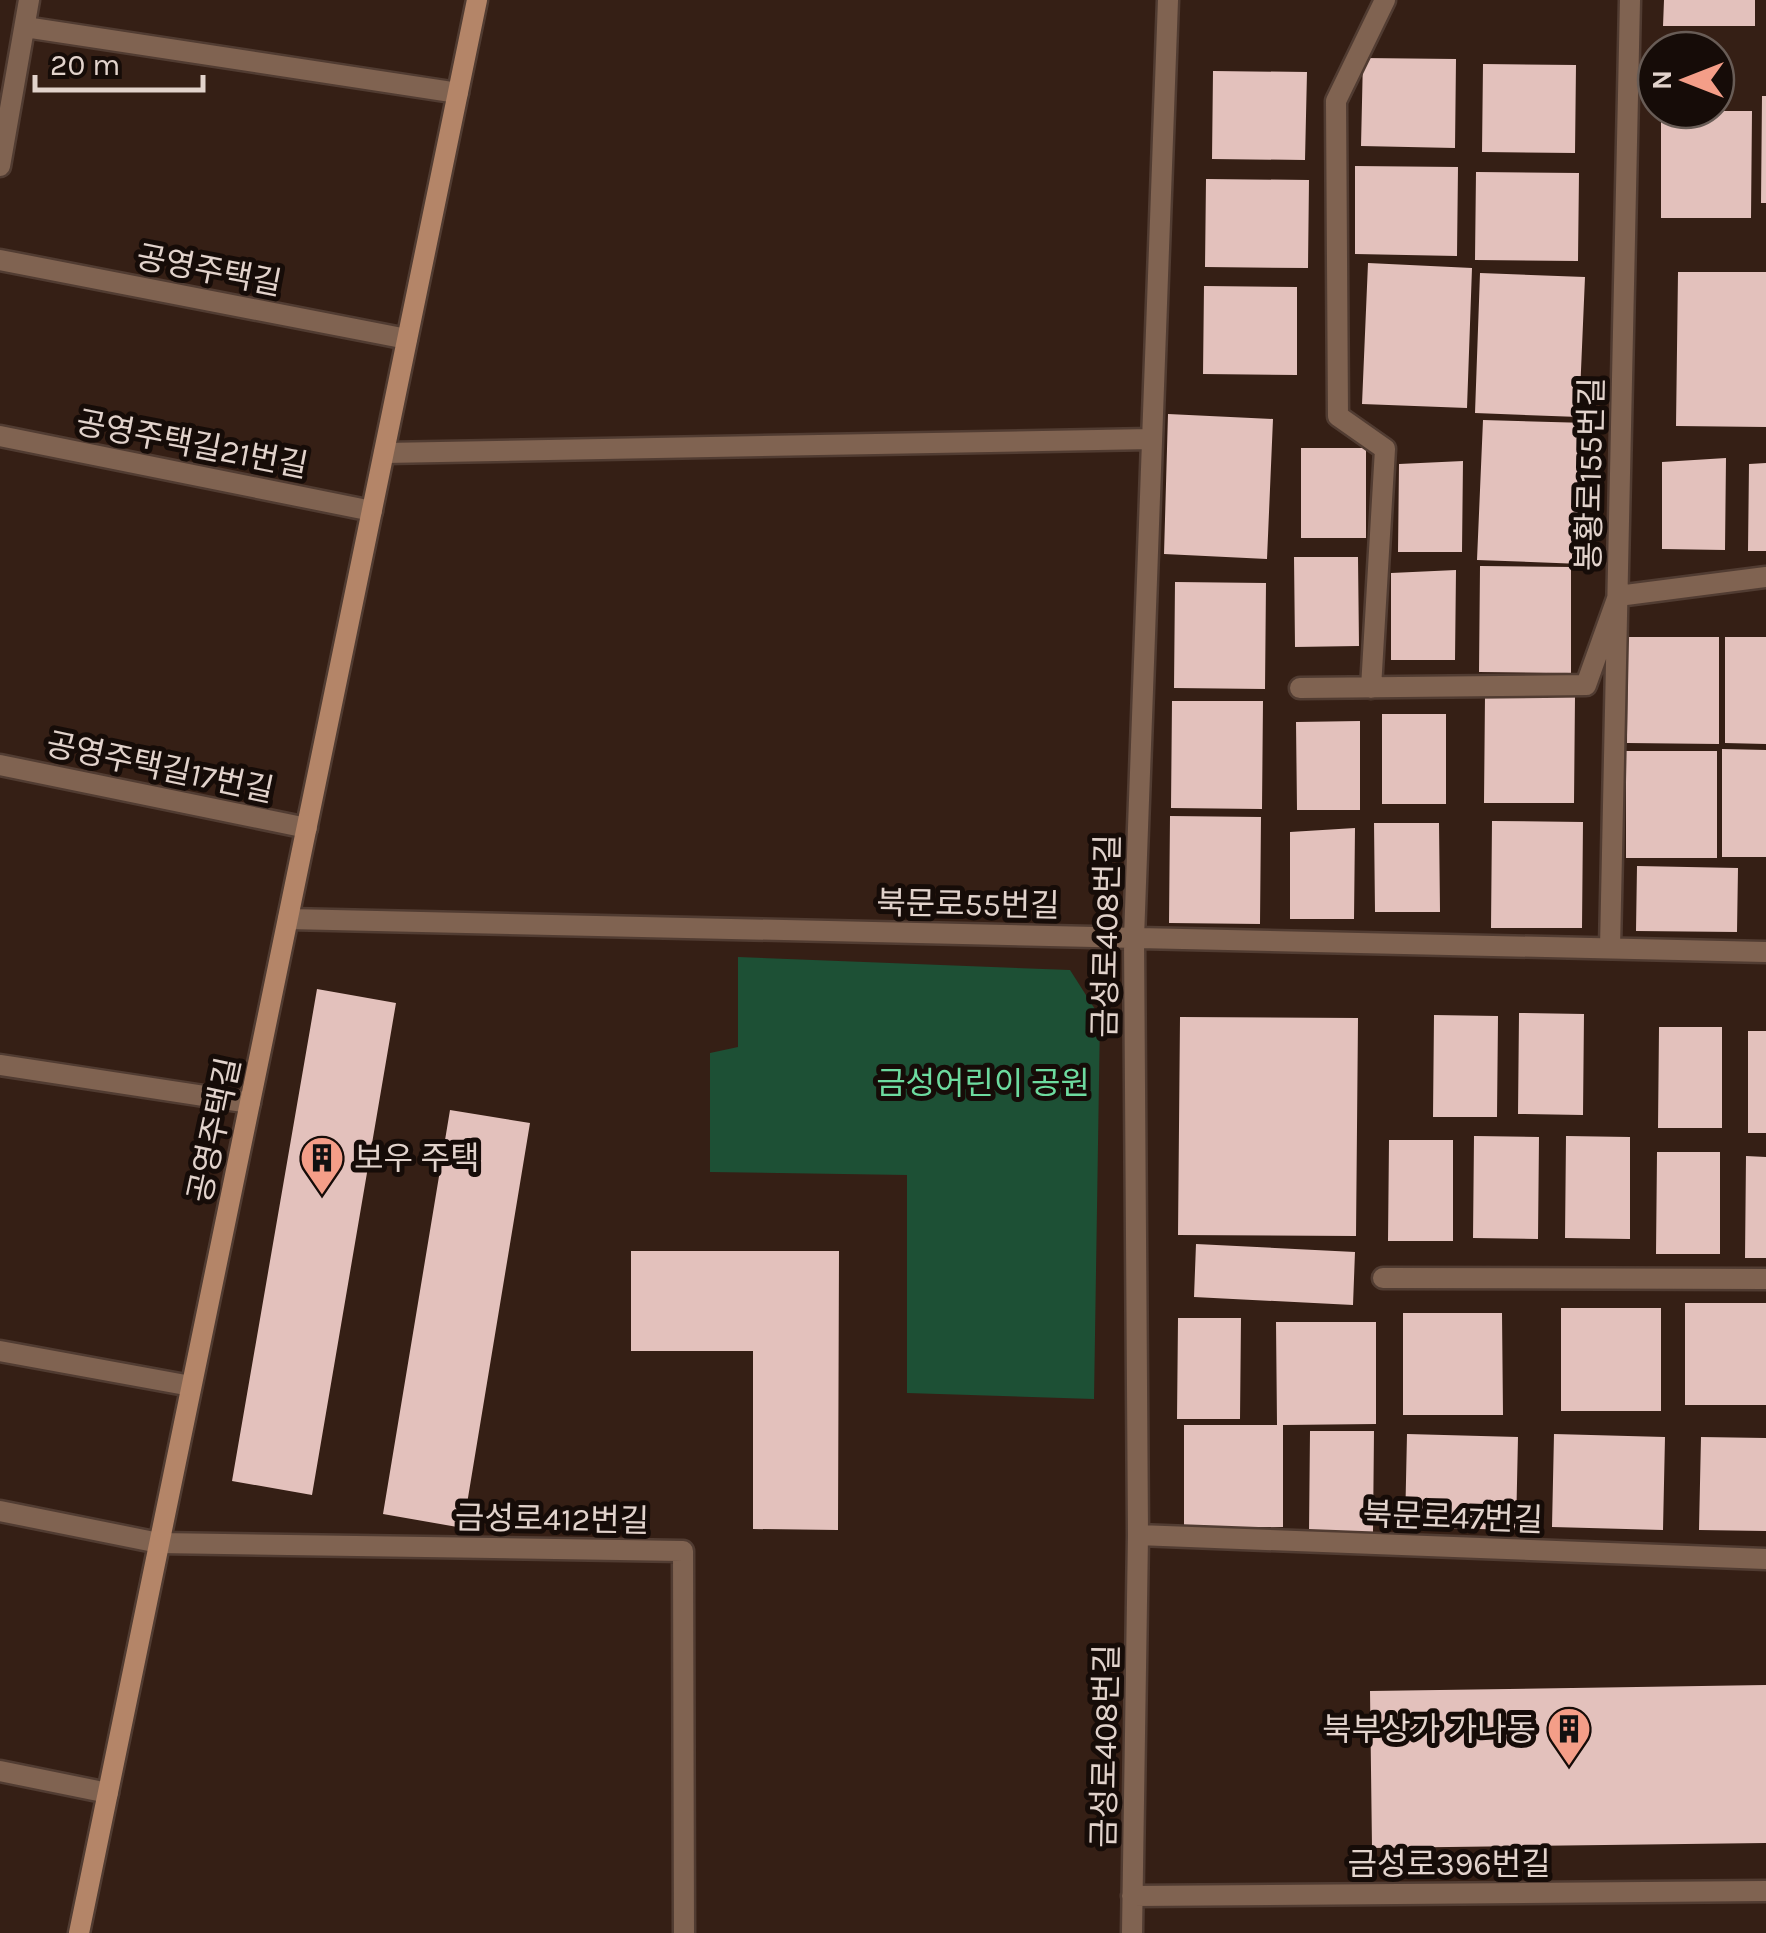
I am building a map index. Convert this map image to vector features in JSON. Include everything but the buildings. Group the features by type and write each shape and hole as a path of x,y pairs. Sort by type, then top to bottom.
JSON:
{"street":[{"path":"0,166 29,0"},
{"name":"공영주택길","path":"79,1933 477,0"},
{"name":"금성로408번길","path":"1132,1933 1138,1535 1134,938 1168,0"},
{"path":"1372,688 1386,449 1338,416 1336,101 1386,0"},
{"name":"봉황로155번길","path":"1610,948 1630,0"},
{"path":"25,27 458,93"},
{"name":"공영주택길","path":"0,260 408,339"},
{"name":"공영주택길21번길","path":"0,436 372,511"},
{"path":"384,453 1152,438"},
{"path":"1300,688 1586,685 1618,596 1766,577"},
{"name":"공영주택길17번길","path":"0,765 307,828"},
{"name":"북문로55번길","path":"288,918 1766,952"},
{"path":"0,1065 250,1103"},
{"path":"1382,1278 1766,1280"},
{"path":"0,1352 191,1386"},
{"path":"0,1511 160,1543"},
{"name":"북문로47번길","path":"1138,1535 1766,1559"},
{"name":"금성로412번길","path":"160,1543 682,1551 684,1933"},
{"path":"0,1771 108,1793"},
{"name":"금성로396번길","path":"1132,1896 1766,1892"}],"green space":[{"name":"금성어린이 공원","path":"738,957 1070,970 1100,1017 1094,1399 907,1393 907,1175 710,1172 710,1053 738,1047"}],"place":[{"name":"보우 주택","path":"322,1196"},
{"name":"북부상가 가나동","path":"1569,1767"}]}
